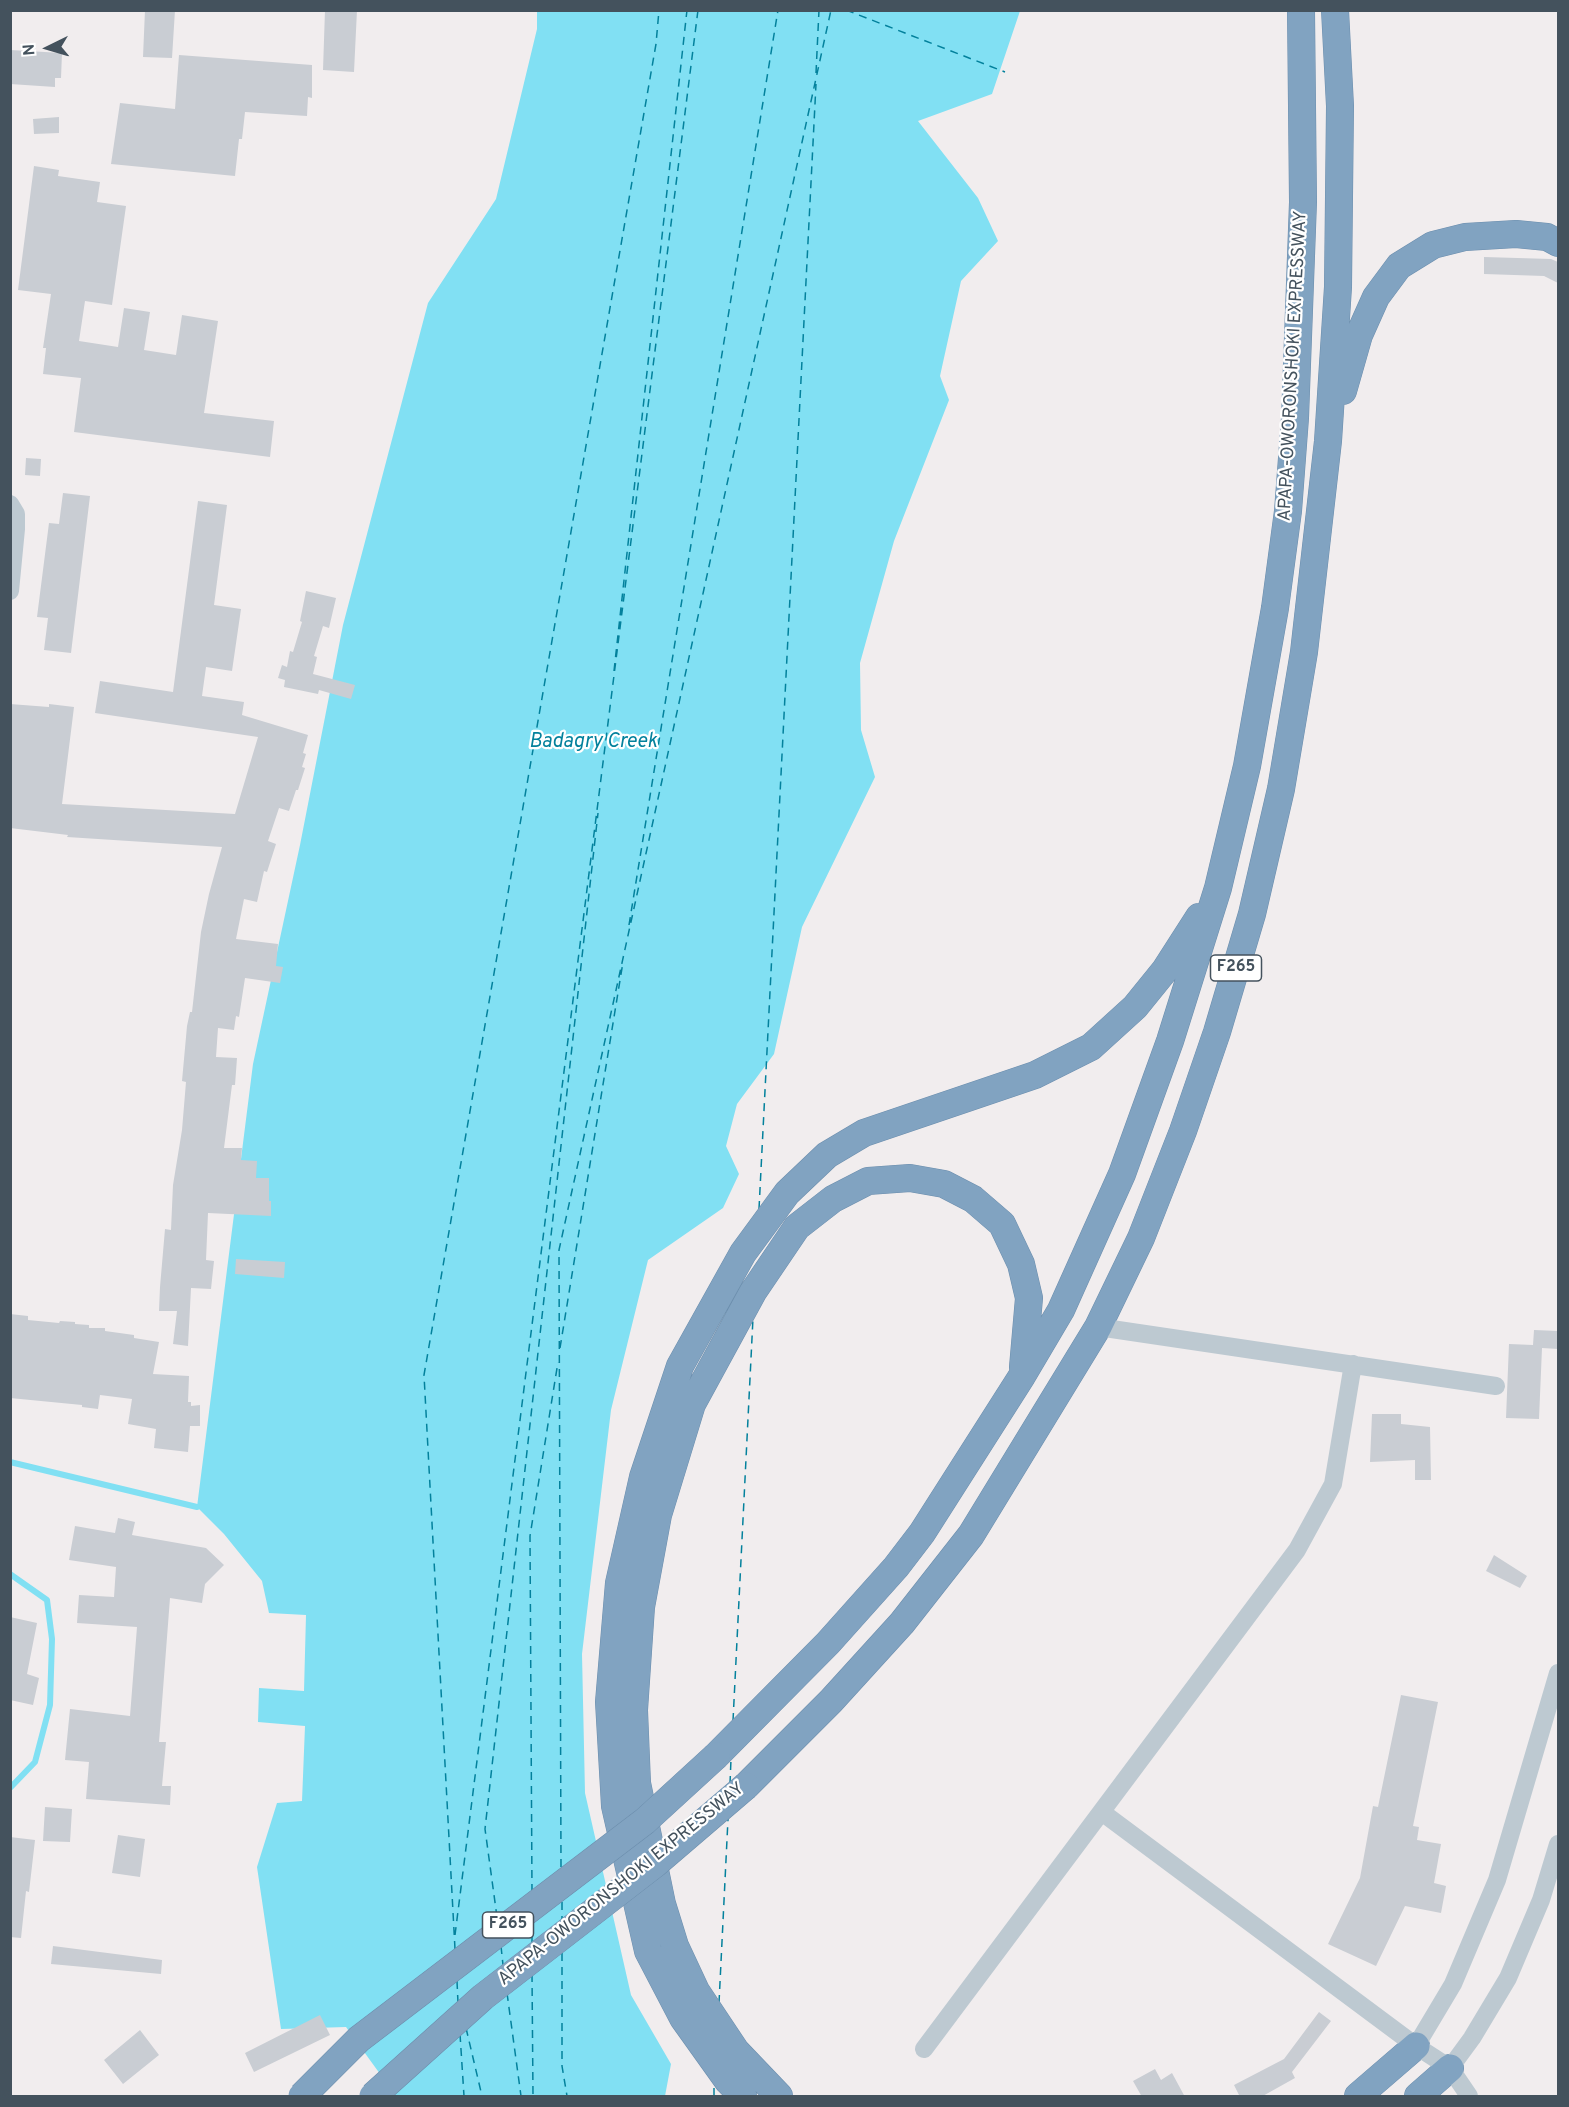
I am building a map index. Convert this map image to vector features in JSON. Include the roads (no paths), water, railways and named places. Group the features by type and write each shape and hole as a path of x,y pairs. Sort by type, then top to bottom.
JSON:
{"highway":[{"name":"APAPA-OWORONSHOKI EXPRESSWAY","path":"302,2097 359,2039 645,1821 716,1756 828,1643 896,1567 922,1533 1023,1376 1061,1310 1122,1174 1170,1041 1218,888 1247,766 1275,608 1288,512 1295,418 1303,202 1301,10"},
{"name":"APAPA-OWORONSHOKI EXPRESSWAY","path":"373,2097 483,1996 655,1864 746,1786 831,1701 902,1623 971,1534 1098,1327 1141,1238 1183,1131 1217,1032 1252,914 1281,789 1304,652 1328,441 1338,287 1340,105 1335,10"},
{"path":"1328,441 1359,335 1376,297 1399,266 1433,245 1466,237 1516,234 1547,237 1558,243"},
{"path":"743,2097 728,2081 683,2018 648,1951 615,1806 609,1702 619,1583 643,1477 680,1366 743,1253 787,1193 827,1155 864,1133 1035,1076 1091,1047 1135,1007 1165,970 1218,888"},
{"path":"779,2097 736,2051 696,1991 675,1946 662,1904 637,1783 634,1710 641,1607 658,1515 692,1404 753,1292 797,1227 833,1199 868,1181 910,1178 944,1185 974,1199 1002,1224 1022,1264 1029,1298 1023,1376"},
{"path":"1358,2097 1416,2046"},
{"path":"1418,2097 1449,2068"}],"street":[{"path":"10,504 16,514 16,529 10,591"},
{"path":"1098,1327 1496,1386"},
{"path":"924,2049 1297,1550 1333,1484 1353,1364"},
{"path":"1416,2046 1454,1984 1497,1880 1558,1673"},
{"path":"1103,1812 1416,2046 1449,2068 1469,2097"},
{"path":"1449,2068 1472,2038 1550,1902 1558,1844"}],"water":[{"name":"Badagry Creek","path":"537,11 1020,11 992,94 918,121 978,198 998,241 961,281 940,376 949,400 894,541 860,663 861,730 875,777 802,927 774,1054 737,1104 726,1146 739,1174 723,1208 648,1260 611,1410 582,1654 585,1793 631,1995 671,2064 665,2096 396,2096 346,2027 281,2029 257,1867 277,1803 302,1801 305,1726 258,1722 259,1688 304,1691 306,1615 269,1613 262,1581 224,1534 197,1507 253,1064 300,845 343,625 428,303 496,199 537,29"}],"waterway":[{"path":"10,1462 197,1507"},
{"path":"10,1574 47,1600 52,1639 50,1705 35,1762 10,1788"}]}
